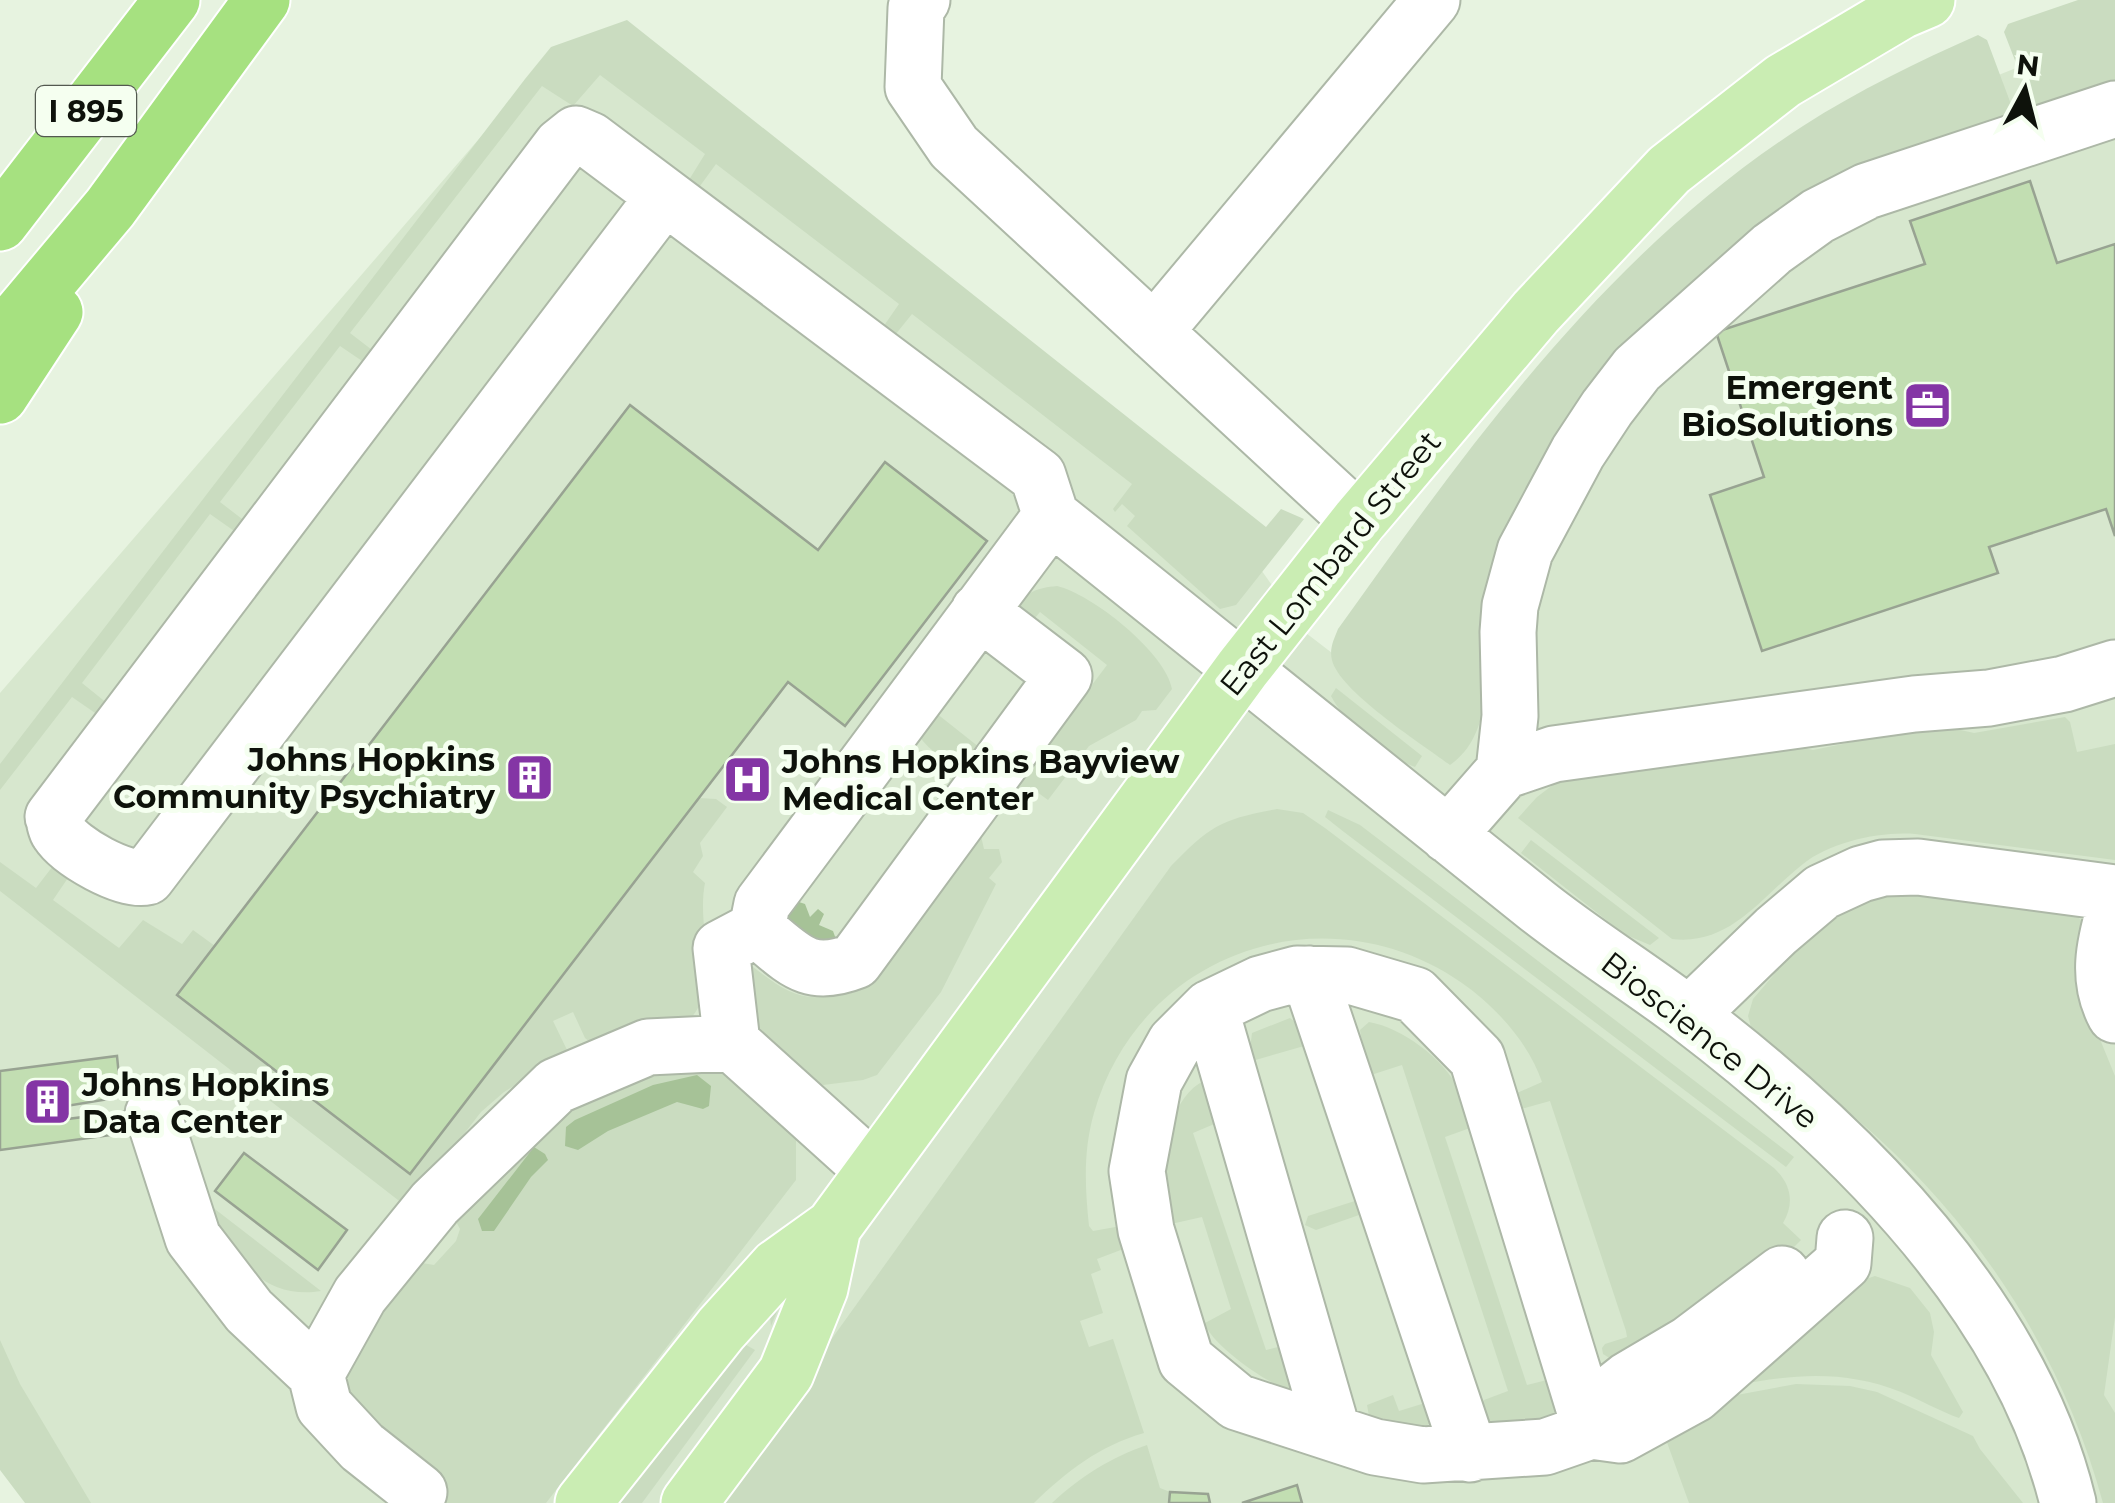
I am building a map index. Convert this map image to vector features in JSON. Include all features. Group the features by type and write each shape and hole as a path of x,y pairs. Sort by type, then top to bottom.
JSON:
{"highway":[{"name":"I 895","path":"0,222 172,0"},
{"name":"I 895","path":"0,339 110,208 262,0"},
{"path":"0,396 78,278 110,208"}],"main road":[{"name":"East Lombard Street","path":"583,1503 777,1267 833,1227 1243,668 1359,522 1536,312 1669,170 1783,82 1902,11 1928,0"},
{"name":"East Lombard Street","path":"689,1503 786,1373 820,1288 833,1227"}],"street":[{"path":"922,0 916,8 914,87 954,146 1359,522"},
{"path":"1154,332 1432,0"},
{"path":"1504,771 1510,716 1510,606 1525,551 1578,452 1637,369 1772,249 1818,216 1867,190 2115,109"},
{"path":"664,197 147,877 135,880 117,873 84,854 56,831 53,817 560,146 576,134 590,140 1038,476 1050,516 762,904 756,929 721,948 732,1043 874,1170"},
{"name":"Bioscience Drive","path":"1050,516 1567,930 1689,1015 1811,1114 1891,1197 1959,1278 2009,1357 2050,1450 2068,1503"},
{"path":"756,929 805,968 834,969 856,960 1064,676 979,611"},
{"path":"1448,835 1504,771 1554,754 1914,704 1989,698 2064,684 2115,668"},
{"path":"1689,1015 1822,892 1861,874 1918,866 2115,893"},
{"path":"2115,907 2105,941 2102,976 2115,1016"},
{"path":"1309,974 1470,1454"},
{"path":"1591,1431 1476,1058 1415,994 1347,975 1309,974 1260,984 1210,1008 1175,1042 1154,1081 1137,1171 1146,1230 1186,1360 1236,1402 1375,1447 1422,1455 1470,1454 1546,1447 1591,1431 1604,1399 1628,1380 1690,1344 1766,1288 1804,1254 1823,1242 1845,1238 1891,1197"},
{"path":"1210,1008 1333,1433"},
{"path":"316,1374 360,1295 435,1204 556,1086 648,1046 732,1043"},
{"path":"153,1114 193,1238 249,1312 316,1374 324,1406 362,1447 419,1492"}],"shaded area":[{"path":"2078,0 2115,0 2115,82 2032,110 2021,65 2016,63 2004,32 2008,24"},
{"path":"627,20 1266,527 1281,509 1304,519 1236,605 1220,609 1127,526 1135,516 1122,504 1115,512 1113,509 1132,484 912,314 891,340 881,330 899,304 716,164 700,186 694,188 687,183 705,154 600,75 573,106 542,86 350,333 376,353 368,365 340,346 220,502 246,522 237,533 210,514 82,683 108,704 98,715 72,697 0,790 0,764 551,47"},
{"name":"Johns Hopkins Bayview Medical Center","path":"2115,33 2115,1503 32,1503 0,1454 0,693 561,44 1247,550 1306,633 1388,696 1385,640 1939,99 2063,49"},
{"path":"1978,35 1987,40 2015,115 1661,313 1484,705 1477,731 1463,753 1450,765 1349,687 1332,660 1338,629 1492,421 1605,291 1666,231 1732,176 1803,126 1889,77"},
{"path":"1057,586 1089,600 1125,627 1156,659 1172,689 1156,710 1142,711 1136,720 1089,746 1048,800 1037,792 1030,802 1030,798 1013,790 1107,665 1040,612 1020,636 1015,611 1023,599 1032,592"},
{"path":"1336,688 1422,756 1415,767 1356,727 1331,696"},
{"path":"936,713 984,751 972,771 940,756 915,731"},
{"path":"2065,717 2070,722 2077,752 2115,744 2115,860 1915,834 1872,836 1814,856 1729,927 1693,939 1672,939 1518,818 1566,775 1789,745 1813,750 1938,725 1974,733"},
{"path":"699,798 716,799 727,807 700,843 703,856 693,872 705,883 707,971 700,1004 691,1018 590,1042 573,1012 553,1021 568,1052 504,1092 481,1112 407,1207 0,891 0,862 36,888 56,862 72,872 53,900 119,948 143,920 182,944 193,930 215,946 178,995"},
{"path":"1277,809 1303,813 1325,828 1774,1168 1789,1194 1783,1223 1801,1240 1780,1261 1611,1359 1603,1354 1602,1348 1627,1337 1626,1331 1550,1101 1521,1109 1515,1099 1517,1093 1542,1082 1529,1053 1498,1014 1462,983 1409,955 1353,941 1297,940 1244,952 1195,976 1152,1011 1117,1057 1090,1127 1086,1170 1089,1226 1093,1231 1121,1226 1126,1248 1097,1259 1101,1270 1091,1274 1103,1313 1080,1321 1089,1347 1113,1339 1144,1433 1084,1461 1034,1503 714,1503 1171,866 1218,826"},
{"path":"1328,810 1360,825 1794,1157 1786,1167 1344,832 1325,817"},
{"path":"980,832 984,849 999,849 1002,862 989,878 996,884 941,992 877,1075 823,1085 768,1042 756,1027 744,960 796,994 822,997 856,987"},
{"path":"1531,840 1659,938 1650,945 1624,934 1521,853"},
{"path":"1891,890 2076,915 2086,925 2088,1010 2115,1076 2115,1317 2104,1395 2115,1413 2115,1503 2103,1503 2067,1400 2043,1351 1986,1259 1953,1216 1877,1137 1753,1035 1748,1016 1753,999 1807,936 1825,919"},
{"path":"793,900 805,904 810,917 818,909 824,914 819,925 833,931 835,947 791,931 784,907"},
{"path":"1290,1018 1309,1033 1304,1046 1252,1061 1252,1033"},
{"path":"1369,1022 1420,1046 1443,1066 1461,1093 1470,1128 1445,1137 1527,1385 1551,1379 1559,1408 1543,1425 1490,1429 1481,1405 1484,1400 1508,1391 1402,1065 1374,1074 1367,1071 1360,1030"},
{"path":"727,1070 796,1123 796,1180 546,1503 439,1503 377,1449 343,1382 347,1360 416,1262 434,1265 456,1241 460,1229 453,1216 515,1136 638,1073"},
{"path":"697,1075 711,1086 709,1106 703,1109 677,1102 608,1131 578,1150 565,1146 566,1127 575,1120 653,1085"},
{"path":"1204,1081 1219,1122 1193,1133 1266,1350 1290,1344 1298,1384 1291,1387 1274,1384 1251,1369 1208,1331 1205,1323 1231,1309 1202,1217 1171,1224 1165,1205 1162,1172 1171,1126 1184,1099"},
{"path":"534,1147 548,1160 531,1177 494,1231 482,1231 478,1219"},
{"path":"1358,1200 1362,1214 1316,1230 1305,1225 1308,1216"},
{"path":"207,1203 321,1291 280,1288 249,1269 225,1238"},
{"path":"1875,1276 1910,1288 1930,1313 1934,1332 1931,1355 1963,1412 1959,1418 1901,1392 1840,1377 1779,1378 1737,1385 1848,1285"},
{"path":"766,1298 779,1307 771,1326 770,1317 763,1313 745,1330 741,1342 755,1350 642,1503 611,1503 658,1431 748,1313"},
{"path":"0,1340 20,1384 91,1503 25,1503 0,1470"},
{"path":"1796,1384 1850,1386 1877,1392 1973,1436 2023,1503 1689,1503 1665,1437 1726,1397"},
{"path":"1393,1395 1399,1411 1425,1403 1432,1423 1408,1433 1369,1416 1367,1405"},
{"path":"1147,1445 1160,1488 1170,1492 1169,1503 1052,1503 1096,1469"}],"building":[{"name":"Emergent BioSolutions","path":"2030,181 2057,263 2115,244 2115,536 2106,509 1989,547 1998,573 1762,651 1710,495 1764,477 1716,332 1925,264 1910,221"},
{"name":"Johns Hopkins Community Psychiatry","path":"630,405 818,550 885,462 987,541 845,726 788,682 410,1174 177,995"},
{"name":"Johns Hopkins Data Center","path":"117,1056 121,1097 66,1106 67,1119 123,1112 126,1133 0,1150 0,1071"},
{"path":"244,1153 347,1230 318,1270 215,1191"},
{"path":"1297,1485 1302,1503 1242,1503"},
{"path":"1170,1492 1208,1494 1210,1503 1169,1503"}],"place":[{"name":"Emergent BioSolutions","path":"1928,405"},
{"name":"Johns Hopkins Community Psychiatry","path":"530,777"},
{"name":"Johns Hopkins Bayview Medical Center","path":"747,779"},
{"name":"Johns Hopkins Data Center","path":"47,1102"}]}
